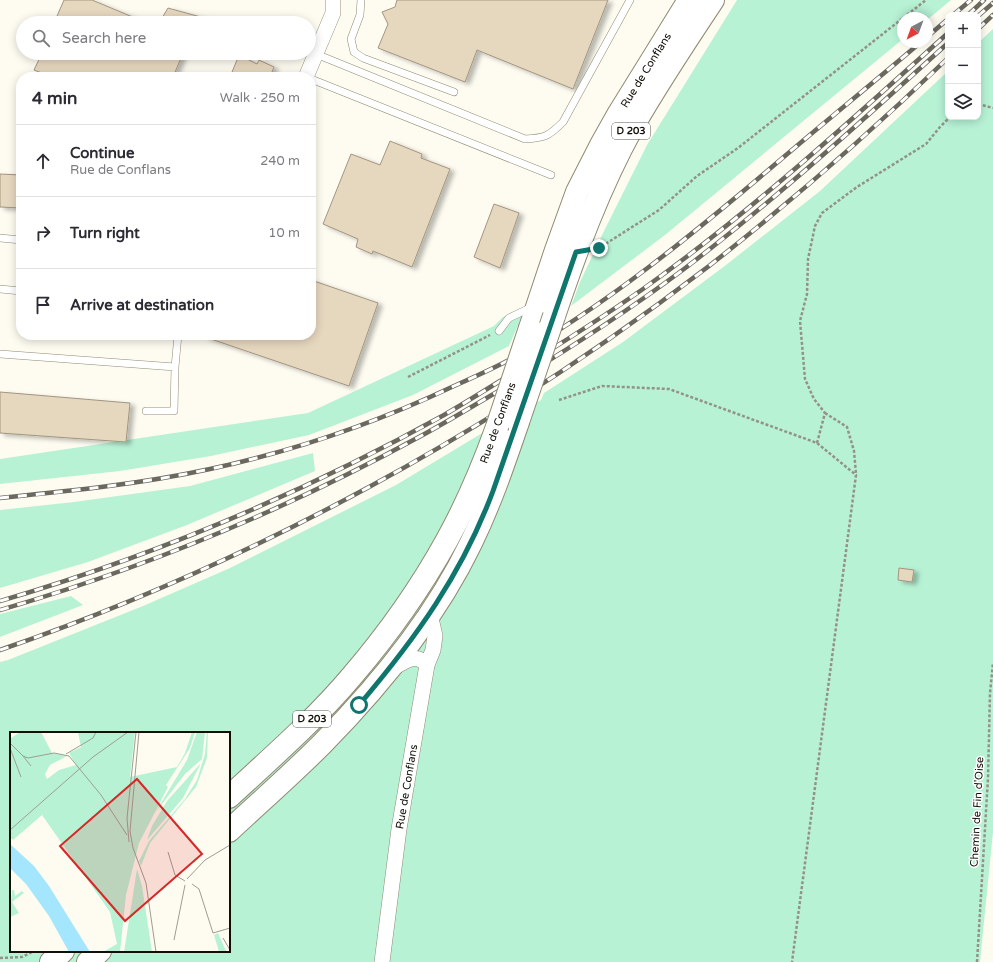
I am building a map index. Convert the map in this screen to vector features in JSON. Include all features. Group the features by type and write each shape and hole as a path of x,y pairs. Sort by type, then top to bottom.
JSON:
{"main road":[{"name":"Rue de Conflans","path":"230,829 320,745 359,705 413,638 430,614 459,567 484,517 518,422 546,310 556,250 577,192 619,113 689,0"},
{"name":"Rue de Conflans","path":"230,796 293,738 365,661 403,611 434,564 472,489 497,427 530,328 546,310 576,252 600,193 632,129 713,0"},
{"path":"51,962 62,952"},
{"path":"88,962 99,952"}],"street":[{"path":"316,54 333,13 333,0"},
{"path":"308,72 313,60"},
{"name":"Rue de Conflans","path":"382,962 399,829 427,665 433,650 435,636 430,614"},
{"path":"386,672 413,658 418,658 424,661 427,665"}],"lane":[{"path":"361,0 360,15 351,39 354,52 363,58 454,92"},
{"path":"316,54 525,139 540,138 552,133 563,122 630,0"},
{"path":"316,81 551,175"},
{"path":"0,238 16,240"},
{"path":"0,289 16,291"},
{"path":"499,331 509,318 546,310"},
{"path":"146,411 174,411 178,340"},
{"path":"0,354 175,367"}],"path":[{"path":"911,12 926,0"},
{"path":"576,252 599,248 659,210 698,176 738,148 897,23"},
{"path":"981,105 993,108"},
{"path":"792,962 856,475 854,451 847,427 825,413 814,399 806,379 800,321 807,294 808,259 815,226 822,213 857,187 926,144 947,120"},
{"path":"408,376 499,331"},
{"path":"559,400 602,386 670,389 817,443 856,475"},
{"path":"817,443 825,413"},
{"name":"Chemin de Fin d'Oise","path":"977,962 993,663"},
{"path":"0,958 22,957 32,952"}],"green space":[{"path":"737,0 951,0 933,15 933,12 897,12 897,44 665,235 571,306 580,282 604,231 647,145"},
{"path":"993,29 993,832 980,962 0,962 0,662 143,606 230,568 396,485 541,400 544,393 623,342 726,265 820,191 945,74 945,120 981,120 981,40"},
{"path":"526,307 509,346 413,395 309,435 211,456 120,471 0,484 0,459 308,413 494,326 503,317"},
{"path":"313,453 315,471 187,525 88,562 0,588 0,510 74,502 190,486"},
{"path":"71,596 83,605 0,637 0,614"}],"building":[{"path":"64,0 92,0 130,16 57,16"},
{"path":"397,0 608,0 573,89 477,50 465,82 378,48 388,24 382,12 395,7"},
{"path":"168,8 197,16 163,16"},
{"path":"39,60 180,60 175,72 39,72 34,70"},
{"path":"237,60 249,60 257,64 259,60 274,67 272,72 232,72"},
{"path":"390,141 422,154 421,158 450,169 412,267 373,251 372,254 356,247 358,239 323,224 351,154 380,165"},
{"path":"0,174 16,175 16,208 0,207"},
{"path":"494,204 519,213 500,268 474,257"},
{"path":"316,282 378,303 349,386 214,340 316,340"},
{"path":"0,392 130,403 126,442 0,433"},
{"path":"899,568 914,570 912,582 898,580"}],"railway":[{"path":"957,12 971,0"},
{"path":"971,12 984,0"},
{"path":"981,13 993,3"},
{"path":"981,26 993,15"},
{"path":"933,32 945,22"},
{"path":"0,601 115,564 227,520 337,471 391,444 463,404 598,320 683,260 799,166 945,36"},
{"path":"0,610 161,556 267,512 369,463 429,432 497,392 592,333 684,269 785,187 945,46"},
{"path":"0,498 79,490 158,479 210,469 273,454 365,424 494,368 544,340 614,293 648,268 714,215 914,48"},
{"path":"0,650 94,615 188,576 280,533 370,486 458,436 544,383 628,326 709,266 831,165 945,61"}],"route":[{"path":"359,705 413,638 430,614 459,567 484,517 576,252 599,248"}]}
